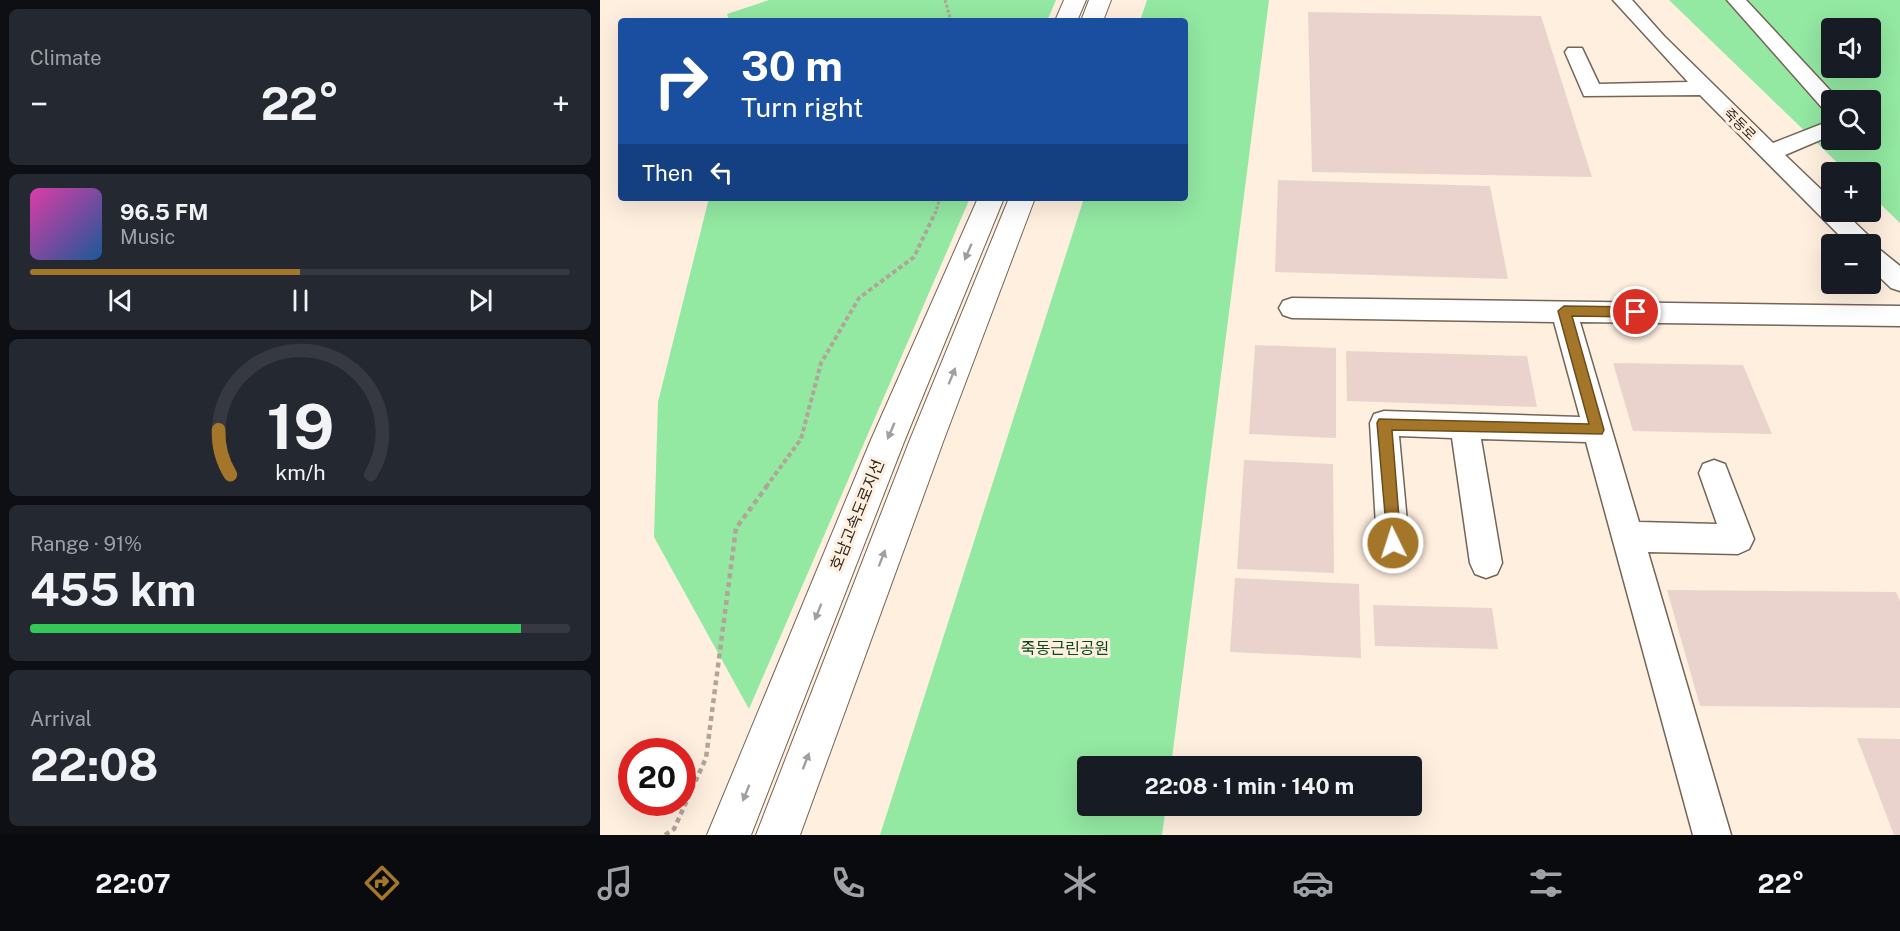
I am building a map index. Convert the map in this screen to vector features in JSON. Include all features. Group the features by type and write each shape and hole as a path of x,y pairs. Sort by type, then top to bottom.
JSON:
{"highway":[{"path":"1067,18 1075,0"},
{"path":"1093,18 1100,0"},
{"name":"호남고속도로지선","path":"729,835 887,442 990,201"},
{"path":"778,835 926,442 1021,201"}],"street":[{"name":"죽동로","path":"1622,0 1705,88 1852,234"},
{"path":"1736,0 1821,94"},
{"path":"1575,52 1592,91 1705,88"},
{"path":"1769,153 1821,132"},
{"path":"1881,263 1900,281"},
{"path":"1292,308 1900,316"},
{"path":"1564,311 1712,835"},
{"path":"1393,543 1384,423 1597,430"},
{"path":"1465,426 1486,563"},
{"path":"1628,537 1738,539 1714,473"}],"path":[{"path":"945,0 950,18"},
{"path":"665,835 674,829 706,758 736,528 801,439 821,363 859,298 914,257 934,217 939,201"}],"green space":[{"path":"769,0 1056,0 1048,18 728,18 727,14"},
{"name":"죽동근린공원","path":"1147,0 1269,0 1172,756 1077,756 1077,816 1165,816 1162,835 880,835 1083,201 1188,201 1188,18 1141,18"},
{"path":"1669,0 1900,0 1900,223 1881,205 1881,162 1837,162 1824,150 1881,150 1881,90 1821,90 1821,147"},
{"path":"708,201 969,201 749,709 654,537 658,402"}],"building":[{"path":"1308,12 1541,16 1592,177 1312,172"},
{"path":"1278,180 1490,186 1508,279 1275,272"},
{"path":"1255,345 1336,348 1336,438 1249,434"},
{"path":"1346,351 1527,356 1537,407 1347,401"},
{"path":"1613,363 1743,365 1772,434 1633,431"},
{"path":"1244,460 1333,464 1334,573 1237,569"},
{"path":"1235,578 1359,584 1361,658 1230,652"},
{"path":"1667,590 1896,592 1900,601 1900,708 1700,706"},
{"path":"1373,605 1492,608 1498,649 1375,646"},
{"path":"1857,738 1900,739 1900,835 1894,835"}],"route":[{"path":"1393,543 1384,423 1597,430 1564,311 1636,312"}]}
